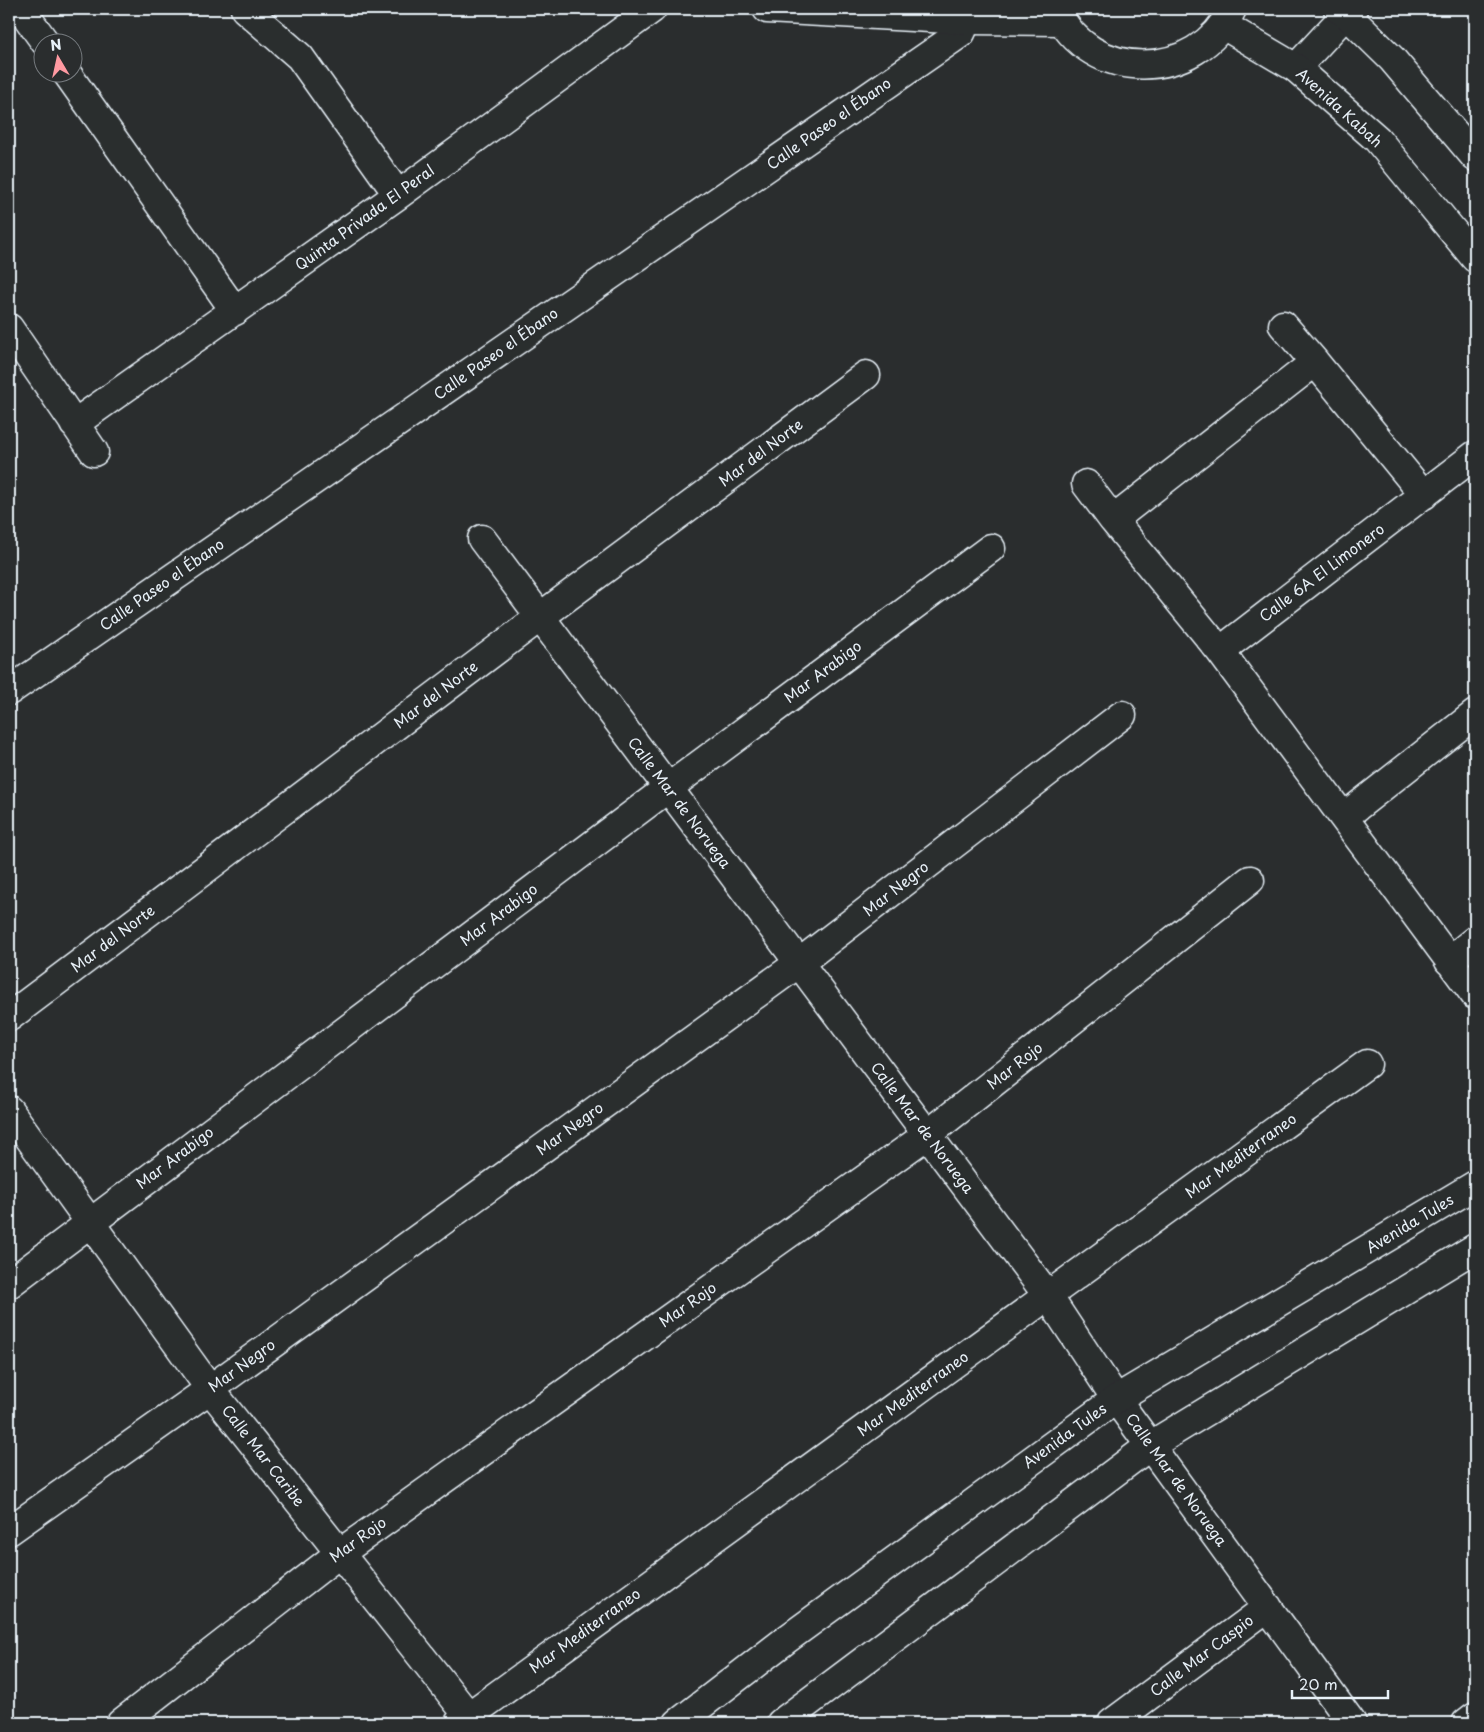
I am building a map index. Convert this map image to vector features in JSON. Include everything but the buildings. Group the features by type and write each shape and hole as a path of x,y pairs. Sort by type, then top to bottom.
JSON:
{"street":[{"path":"245,9 300,57 398,195"},
{"name":"Quinta Privada El Peral","path":"74,424 398,195 652,9"},
{"path":"767,9 1059,15 1077,39 1096,53 1118,61 1141,65 1165,62 1187,55 1207,42 1227,17"},
{"path":"1296,68 1346,10 1392,59 1475,157"},
{"name":"Calle Paseo el Ébano","path":"9,691 960,33 969,14"},
{"path":"21,15 36,32"},
{"name":"Avenida Kabah","path":"1227,17 1296,68 1377,139 1475,258"},
{"path":"73,82 235,311"},
{"path":"1282,325 1315,362 1424,495"},
{"path":"9,328 94,452"},
{"path":"1113,520 1315,362"},
{"name":"Mar del Norte","path":"9,1017 540,617 866,375"},
{"name":"Calle 6A El Limonero","path":"1220,650 1475,455"},
{"path":"1086,484 1113,520 1220,650 1475,994"},
{"name":"Calle Mar de Noruega","path":"482,539 1048,1296 1116,1399 1352,1723"},
{"name":"Mar Arabigo","path":"9,1284 668,788 991,548"},
{"path":"1344,816 1475,714"},
{"name":"Mar Negro","path":"9,1531 210,1389 799,963 1122,715"},
{"name":"Mar Rojo","path":"121,1723 340,1553 928,1135 1250,880"},
{"path":"1449,961 1475,940"},
{"name":"Mar Mediterraneo","path":"467,1721 1367,1064"},
{"name":"Calle Mar Caribe","path":"9,1110 210,1389 340,1553 467,1721"},
{"name":"Avenida Tules","path":"678,1723 787,1639 1116,1399 1475,1185"},
{"path":"781,1723 1151,1445 1475,1248"},
{"name":"Calle Mar Caspio","path":"1112,1723 1268,1607"},
{"path":"1466,1723 1475,1716"}]}
